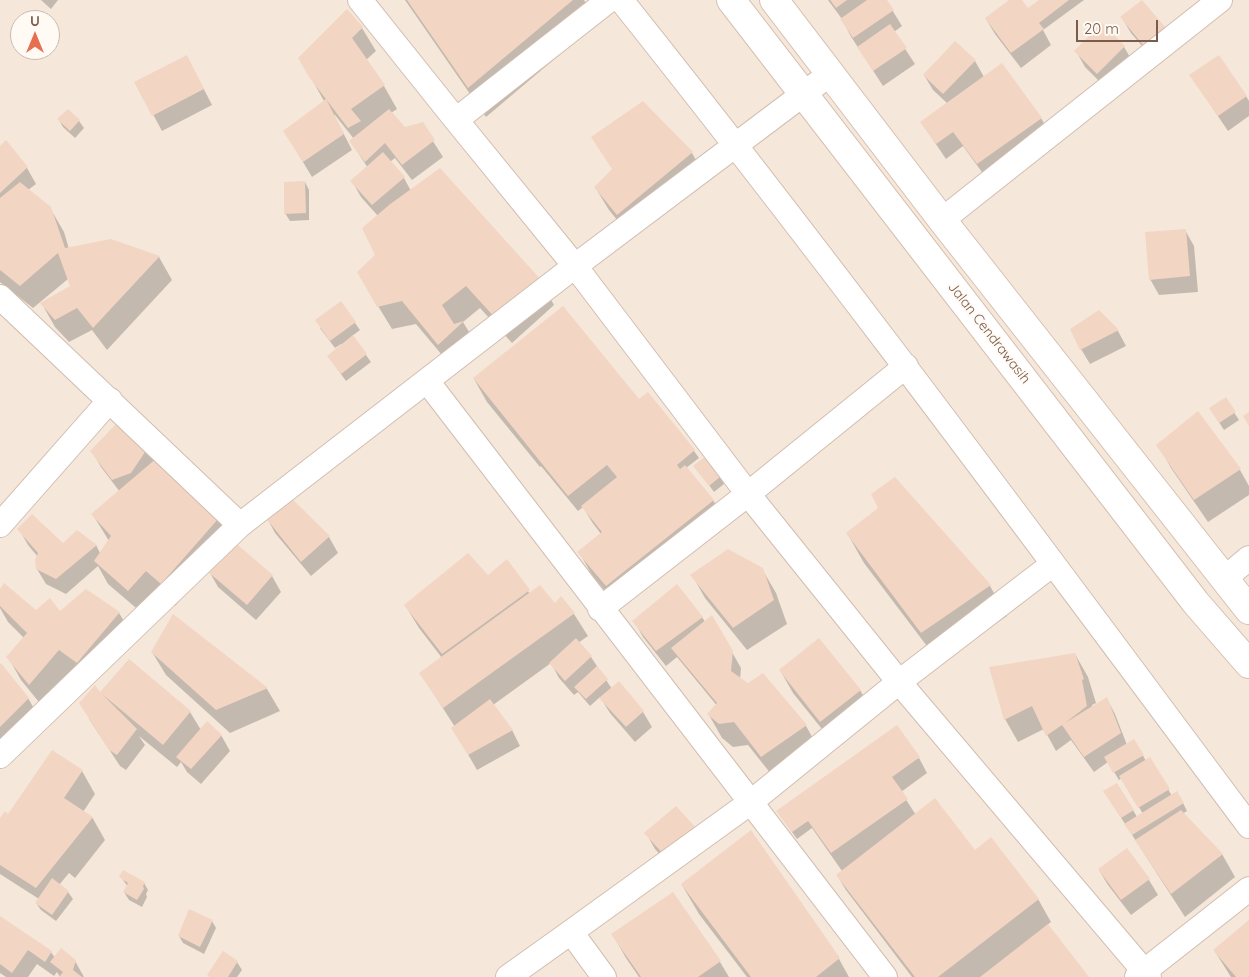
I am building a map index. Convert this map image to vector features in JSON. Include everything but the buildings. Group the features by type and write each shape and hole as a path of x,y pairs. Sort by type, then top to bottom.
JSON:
{"main road":[{"name":"Jalan Cendrawasih","path":"731,0 1196,603 1249,664"},
{"path":"774,0 942,220 1249,610"}],"street":[{"path":"360,0 575,266 748,494 899,682 1143,975 1249,889"},
{"path":"456,120 609,0"},
{"path":"621,0 736,144 906,366 1249,826"},
{"path":"942,220 1220,0"},
{"path":"0,756 240,524 575,266 830,74"},
{"path":"0,297 240,524"},
{"path":"600,609 748,494 906,366"},
{"path":"427,381 600,609 885,977"},
{"path":"0,525 110,400"},
{"path":"1224,580 1249,558"},
{"path":"508,977 750,802 899,682 1053,564"},
{"path":"571,932 604,977"}],"shaded area":[{"path":"0,0 1249,0 1249,977 0,977"}]}
